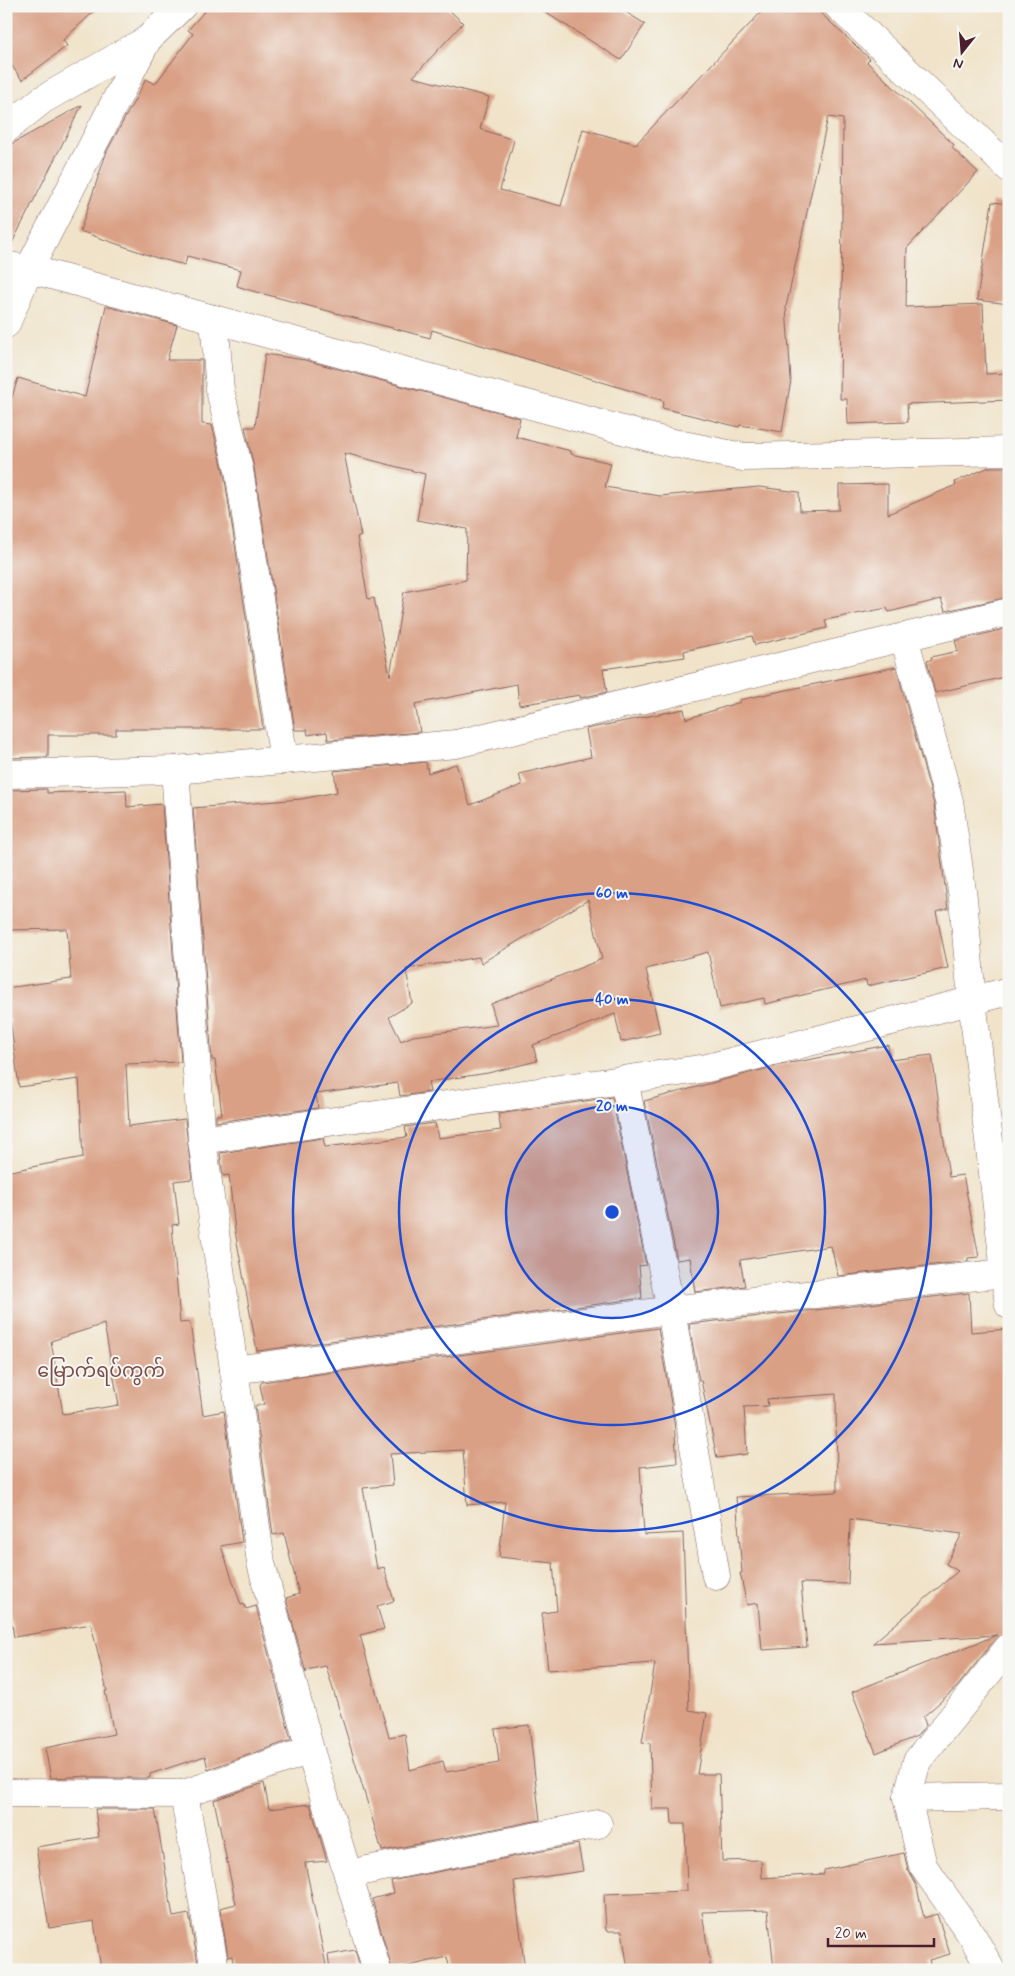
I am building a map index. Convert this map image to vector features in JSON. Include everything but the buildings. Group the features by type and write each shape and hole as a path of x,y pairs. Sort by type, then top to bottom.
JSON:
{"street":[{"path":"6,129 42,100 147,40 182,6"},
{"path":"838,6 1009,168"},
{"path":"6,324 18,268 147,40"},
{"path":"18,268 214,319 663,441 743,457 1009,451"},
{"path":"214,319 220,390 240,470 284,760"},
{"path":"6,774 175,770 456,744 1009,612"},
{"path":"904,638 949,802 963,898 972,1000 1009,1305"},
{"path":"175,770 202,1140 261,1563 310,1750 377,1970"},
{"path":"202,1140 707,1068 1009,991"},
{"path":"624,1080 671,1310 716,1576"},
{"path":"234,1370 671,1310 1004,1273"},
{"path":"991,1970 973,1937 923,1866 907,1798 917,1761 1009,1647"},
{"path":"6,1794 184,1794 310,1750"},
{"path":"184,1794 215,1970"},
{"path":"907,1798 1009,1796"},
{"path":"348,1874 598,1824"}],"district":[{"name":"မြောက်ရပ်ကွက်","path":"101,1370"}]}
